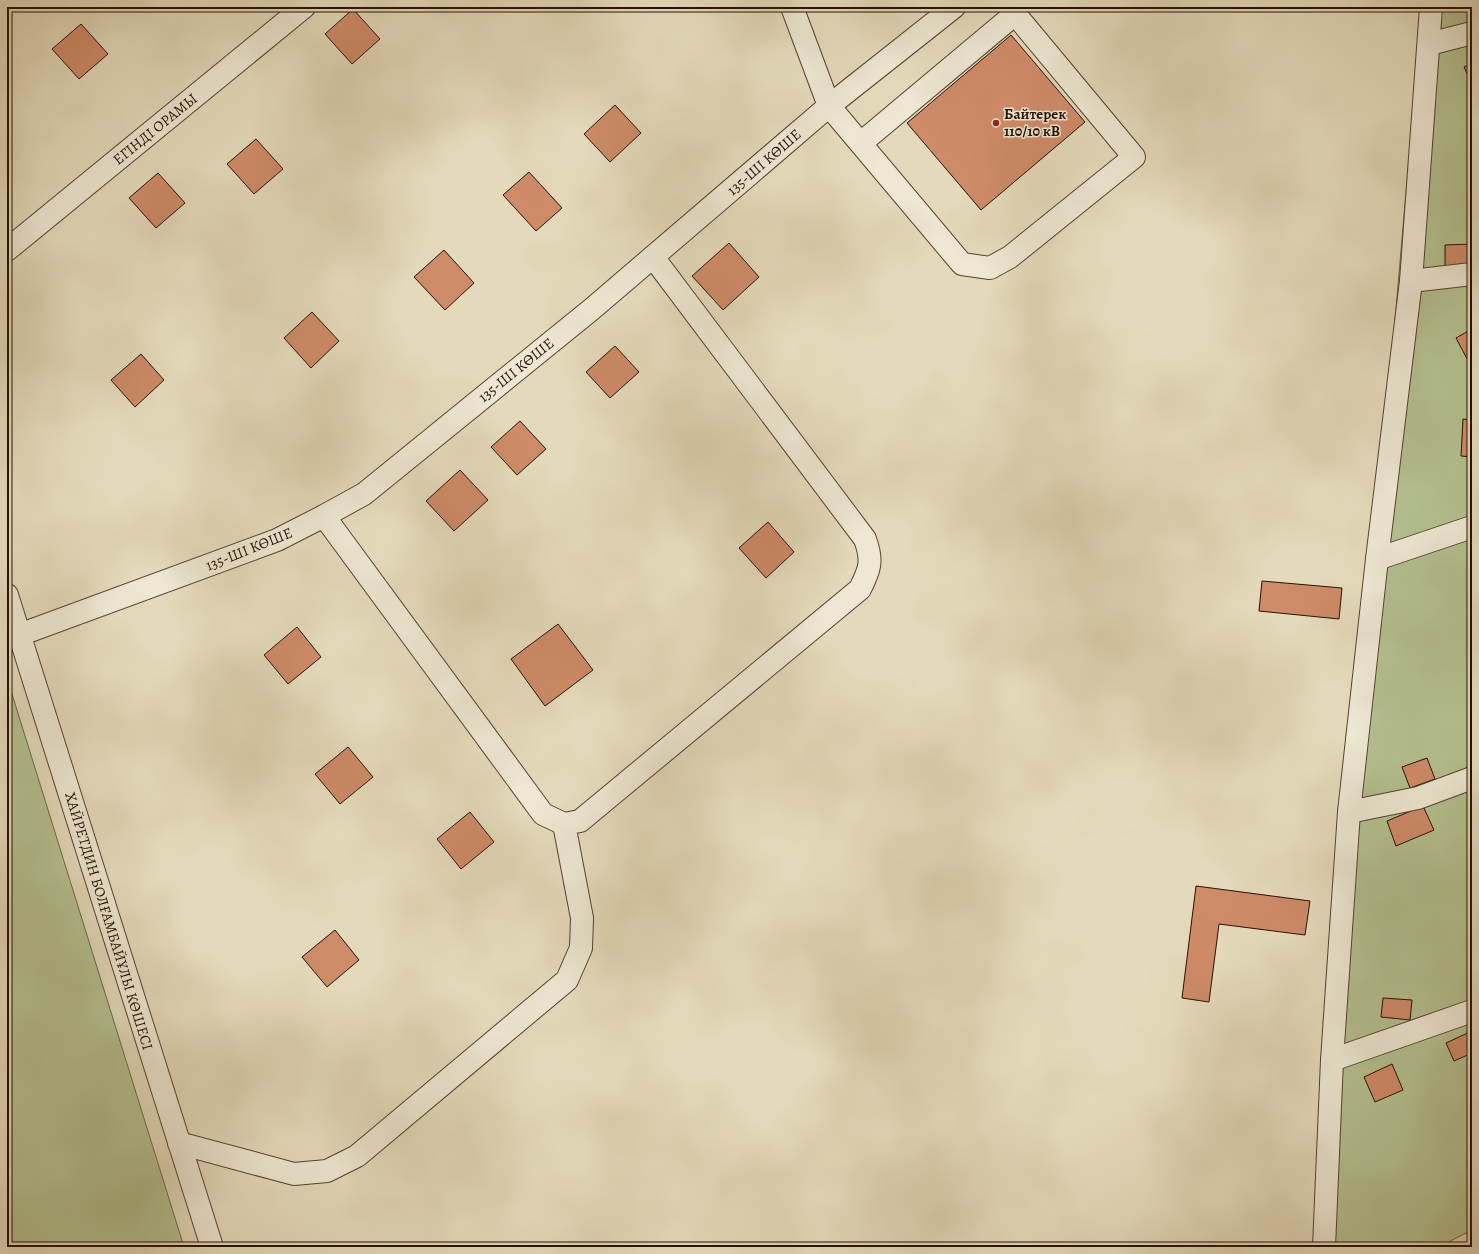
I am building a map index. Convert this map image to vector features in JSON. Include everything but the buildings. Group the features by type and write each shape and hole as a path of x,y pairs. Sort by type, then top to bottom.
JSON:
{"street":[{"name":"ЕГІНДІ ОРАМЫ","path":"7,250 304,7"},
{"path":"792,7 829,106 860,143 962,264 990,268 1010,257 1134,157 1016,14 860,143"},
{"name":"135-ШІ КӨШЕ","path":"19,635 277,540 364,494 592,309 829,106 954,7"},
{"path":"1324,1247 1332,1060 1349,812 1377,559 1411,281 1431,7"},
{"path":"1429,44 1472,33"},
{"path":"324,516 543,814 564,824 580,822 860,589 869,572 870,553 865,539 653,257"},
{"path":"1411,281 1472,274"},
{"path":"1377,559 1472,528"},
{"name":"ХАЙРЕТДИН БОЛҒАМБАЙҰЛЫ КӨШЕСІ","path":"7,595 212,1247"},
{"path":"1349,812 1418,798 1472,778"},
{"path":"179,1143 294,1174 327,1171 357,1156 567,980 581,948 582,918 564,824"},
{"path":"1332,1060 1472,1011"}],"green space":[{"path":"1422,7 1472,7 1472,1230 1439,1247 1330,1247 1384,448"},
{"path":"7,678 184,1247 7,1247"}],"place":[{"name":"Байтерек 110/10 кВ","path":"996,123"}]}
